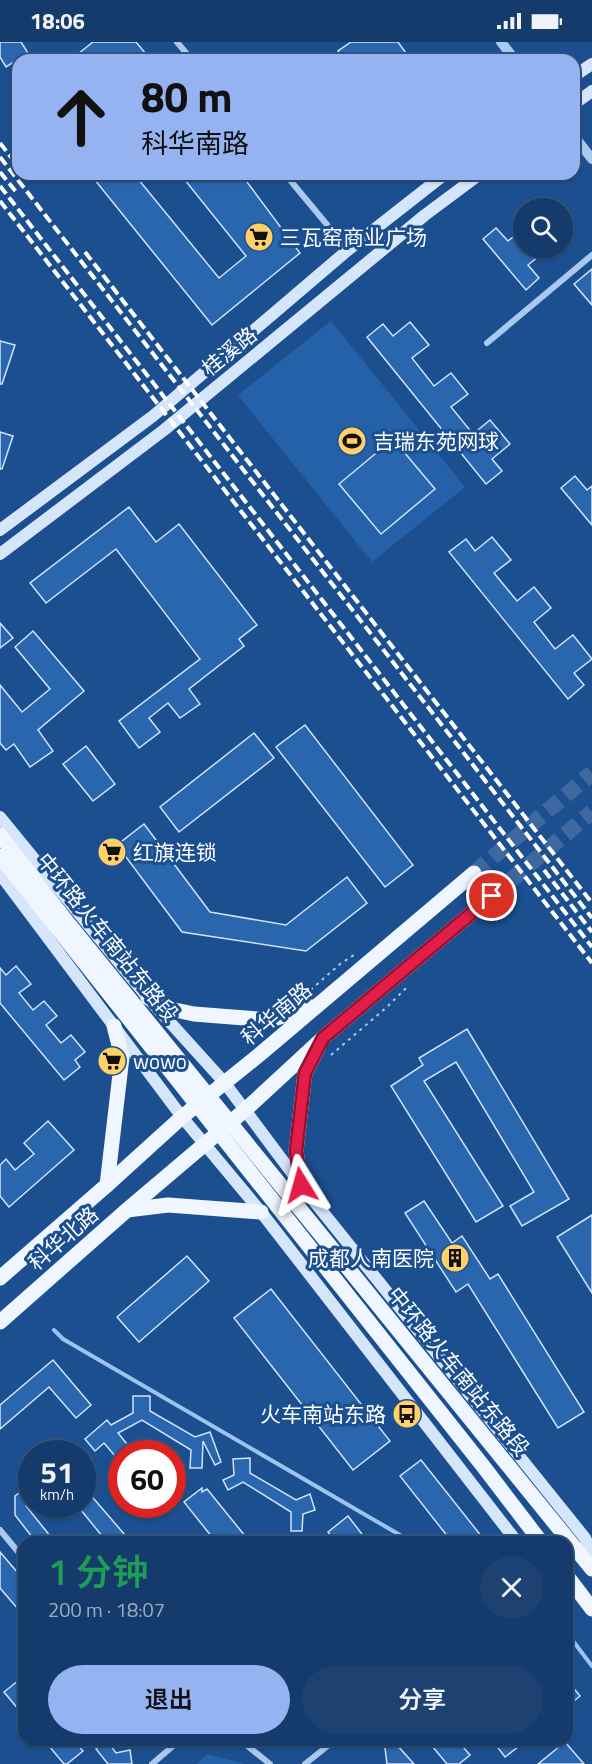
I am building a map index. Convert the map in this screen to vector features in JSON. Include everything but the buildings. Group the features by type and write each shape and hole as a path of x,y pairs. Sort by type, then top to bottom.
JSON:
{"main road":[{"name":"桂溪路","path":"0,530 153,416 348,250 437,180"},
{"name":"桂溪路","path":"0,554 164,430 425,215 472,180"},
{"path":"0,817 148,998 224,1082 301,1185 585,1538 592,1554"},
{"name":"中环路火车南站东路段","path":"0,835 82,941 566,1536"},
{"name":"中环路火车南站东路段","path":"0,856 536,1536"},
{"name":"科华南路","path":"107,1185 182,1117 318,1006 474,873"},
{"path":"0,874 182,1117 261,1212 512,1536"},
{"path":"127,1210 245,1110 323,1038 492,896"},
{"path":"148,998 175,1010 194,1014 270,1020 318,1006"},
{"path":"107,1185 122,1057 114,1026"},
{"path":"301,1185 296,1151 305,1073 323,1038"},
{"name":"科华北路","path":"0,1278 107,1185"},
{"path":"127,1210 168,1205 261,1212"},
{"name":"科华北路","path":"0,1322 127,1210"},
{"name":"中环路火车南站东路段","path":"573,1545 592,1569"},
{"path":"573,1584 590,1606"},
{"path":"573,1594 590,1606"}],"street":[{"path":"177,42 187,54"},
{"path":"501,42 510,54"},
{"path":"580,144 592,159"},
{"path":"290,180 348,250"},
{"path":"487,343 592,255"},
{"path":"0,1530 18,1552"},
{"path":"152,1764 172,1746"},
{"path":"248,1746 270,1764"},
{"path":"305,1764 328,1746"}],"shaded area":[{"name":"吉瑞东苑网球","path":"331,321 465,487 372,562 238,395"},
{"path":"207,1754 245,1764 197,1764"}],"waterway":[{"path":"54,1330 63,1339 402,1536"},
{"path":"573,1641 592,1666"}],"tunnel":[{"path":"474,873 592,773"},
{"path":"492,896 592,812"}],"railway":[{"path":"0,143 12,158"},
{"path":"0,157 12,172"},
{"path":"0,172 17,193"},
{"path":"18,180 592,918"},
{"path":"0,186 592,947"},
{"path":"0,201 592,963"},
{"path":"85,252 592,903"},
{"path":"544,870 592,932"}],"place":[{"name":"三瓦窑商业广场","path":"259,237"},
{"name":"吉瑞东苑网球","path":"352,441"},
{"name":"红旗连锁","path":"112,852"},
{"name":"wowo","path":"112,1061"},
{"name":"成都人南医院","path":"455,1258"},
{"name":"火车南站东路","path":"407,1414"}],"route":[{"path":"301,1185 296,1151 305,1073 323,1038 492,896"}]}
